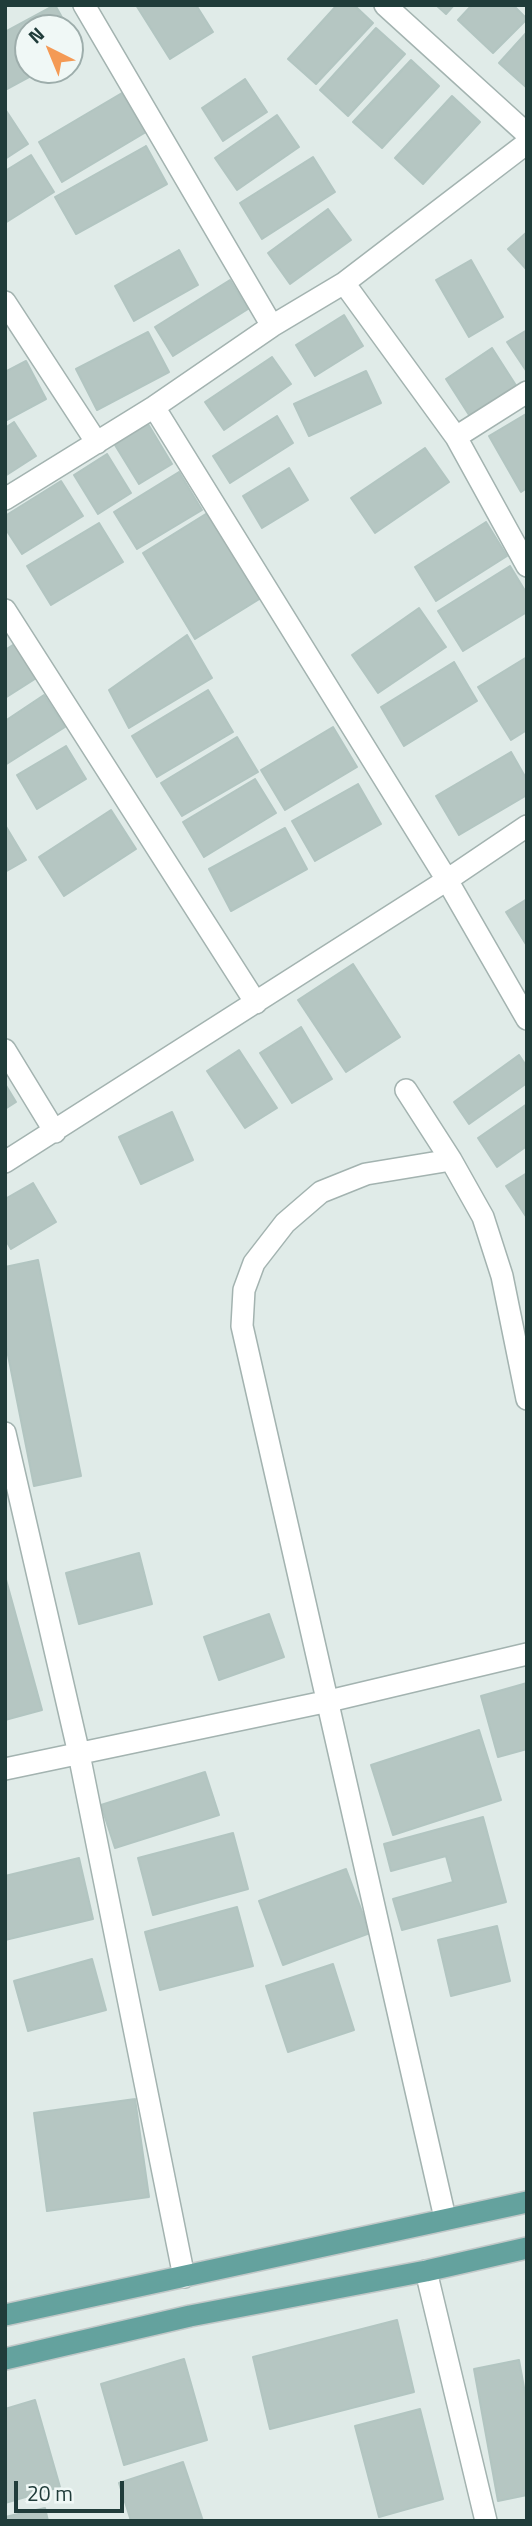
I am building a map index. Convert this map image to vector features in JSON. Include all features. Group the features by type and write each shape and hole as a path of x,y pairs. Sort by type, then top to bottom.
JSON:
{"main road":[{"path":"5,2315 527,2202"},
{"path":"5,2359 190,2316 426,2271 527,2248"}],"street":[{"path":"84,5 272,326"},
{"path":"385,5 527,134"},
{"path":"5,499 154,407 272,326 344,283 527,144"},
{"path":"344,283 456,437 527,566"},
{"path":"5,302 97,443"},
{"path":"456,437 527,392"},
{"path":"154,407 447,880 527,1019"},
{"path":"5,610 256,1003"},
{"path":"5,1162 256,1003 527,826"},
{"path":"5,1051 55,1132"},
{"path":"406,1090 451,1160 483,1217 502,1276 527,1399"},
{"path":"445,2218 242,1326 244,1290 254,1263 285,1223 321,1192 366,1174 451,1160"},
{"path":"5,1433 79,1754 184,2277"},
{"path":"5,1769 329,1702 527,1654"},
{"path":"426,2271 486,2521"}],"building":[{"path":"55,5 60,14 38,14"},
{"path":"136,5 196,5 213,32 170,59"},
{"path":"337,5 354,5 373,23 316,84 288,59"},
{"path":"436,5 454,5 446,14"},
{"path":"472,5 513,5 527,19 493,53 458,20"},
{"path":"14,27 16,84 5,90 5,32"},
{"path":"376,28 405,54 348,116 320,90"},
{"path":"527,32 527,88 499,63"},
{"path":"411,60 439,86 382,148 353,122"},
{"path":"245,79 267,112 223,141 202,108"},
{"path":"122,93 146,132 62,182 39,142"},
{"path":"452,96 480,122 423,184 395,158"},
{"path":"5,109 28,144 5,159"},
{"path":"277,115 299,147 237,190 215,158"},
{"path":"146,146 167,184 76,234 55,197"},
{"path":"31,155 54,192 5,223 5,171"},
{"path":"313,157 335,192 262,239 240,203"},
{"path":"328,209 351,240 290,284 268,253"},
{"path":"527,232 527,270 508,249"},
{"path":"179,250 198,285 134,321 115,286"},
{"path":"471,260 503,317 469,337 436,280"},
{"path":"230,280 248,309 173,356 155,327"},
{"path":"344,315 363,346 315,376 296,345"},
{"path":"527,330 527,372 507,342"},
{"path":"148,332 169,372 97,410 76,369"},
{"path":"492,348 517,387 471,418 446,379"},
{"path":"272,357 291,384 224,430 205,402"},
{"path":"26,361 46,399 5,421 5,372"},
{"path":"366,371 381,403 309,436 294,404"},
{"path":"526,414 527,488 521,492 489,436"},
{"path":"277,416 293,443 230,483 213,456"},
{"path":"14,422 36,456 5,476 5,428"},
{"path":"148,424 172,464 139,484 115,445"},
{"path":"425,448 449,482 375,533 351,498"},
{"path":"107,454 131,493 98,514 74,475"},
{"path":"289,468 308,500 262,528 243,496"},
{"path":"179,472 202,510 137,549 114,512"},
{"path":"61,481 83,516 22,554 5,528 5,516"},
{"path":"209,512 261,598 195,639 143,553"},
{"path":"486,522 507,556 436,601 415,567"},
{"path":"99,523 123,562 51,605 27,566"},
{"path":"510,566 527,594 527,612 463,651 438,611"},
{"path":"419,608 446,647 378,693 352,655"},
{"path":"187,635 212,678 129,728 109,690"},
{"path":"16,643 38,677 5,698 5,650"},
{"path":"527,657 527,730 511,740 478,687"},
{"path":"454,662 477,701 404,746 381,707"},
{"path":"208,690 233,732 157,777 132,736"},
{"path":"44,695 65,727 5,765 5,721"},
{"path":"333,727 357,767 285,810 261,770"},
{"path":"237,737 258,772 182,816 161,783"},
{"path":"66,746 86,779 37,809 17,775"},
{"path":"511,752 527,780 527,795 459,835 436,796"},
{"path":"255,779 276,813 204,857 183,822"},
{"path":"358,784 381,824 315,861 292,821"},
{"path":"111,810 136,849 64,896 39,857"},
{"path":"5,825 26,860 5,872"},
{"path":"285,828 307,869 231,911 209,869"},
{"path":"527,899 527,946 506,912"},
{"path":"353,964 400,1037 346,1072 298,1000"},
{"path":"301,1027 332,1079 292,1103 260,1053"},
{"path":"239,1050 277,1108 245,1128 207,1071"},
{"path":"519,1055 527,1067 527,1083 469,1124 454,1102"},
{"path":"5,1084 16,1102 5,1109"},
{"path":"527,1104 527,1146 497,1167 478,1138"},
{"path":"172,1112 193,1160 141,1184 119,1137"},
{"path":"527,1173 527,1218 506,1186"},
{"path":"33,1183 56,1222 11,1249 5,1239 5,1199"},
{"path":"38,1260 81,1476 34,1486 5,1340 5,1267"},
{"path":"139,1553 152,1604 79,1624 66,1573"},
{"path":"5,1576 42,1710 5,1720"},
{"path":"269,1614 284,1657 219,1680 204,1637"},
{"path":"527,1683 527,1749 498,1757 481,1696"},
{"path":"479,1730 501,1800 393,1835 371,1765"},
{"path":"205,1772 219,1815 115,1848 101,1805"},
{"path":"483,1817 506,1902 402,1930 393,1899 453,1882 446,1856 391,1871 384,1844"},
{"path":"233,1833 248,1889 153,1915 138,1858"},
{"path":"79,1858 93,1919 5,1940 5,1876"},
{"path":"346,1869 370,1933 283,1965 259,1901"},
{"path":"237,1907 253,1966 160,1990 145,1932"},
{"path":"497,1926 510,1981 451,1996 438,1940"},
{"path":"92,1959 106,2010 28,2031 14,1981"},
{"path":"333,1964 354,2030 288,2052 266,1986"},
{"path":"135,2099 149,2197 47,2211 34,2113"},
{"path":"397,2320 414,2392 270,2429 253,2357"},
{"path":"184,2359 207,2440 124,2465 101,2384"},
{"path":"519,2360 527,2404 527,2495 498,2501 474,2369"},
{"path":"35,2400 60,2487 5,2503 5,2409"},
{"path":"420,2409 443,2499 379,2517 355,2426"},
{"path":"183,2462 203,2521 131,2521 119,2483"},
{"path":"45,2508 48,2521 5,2521 5,2517"}]}
